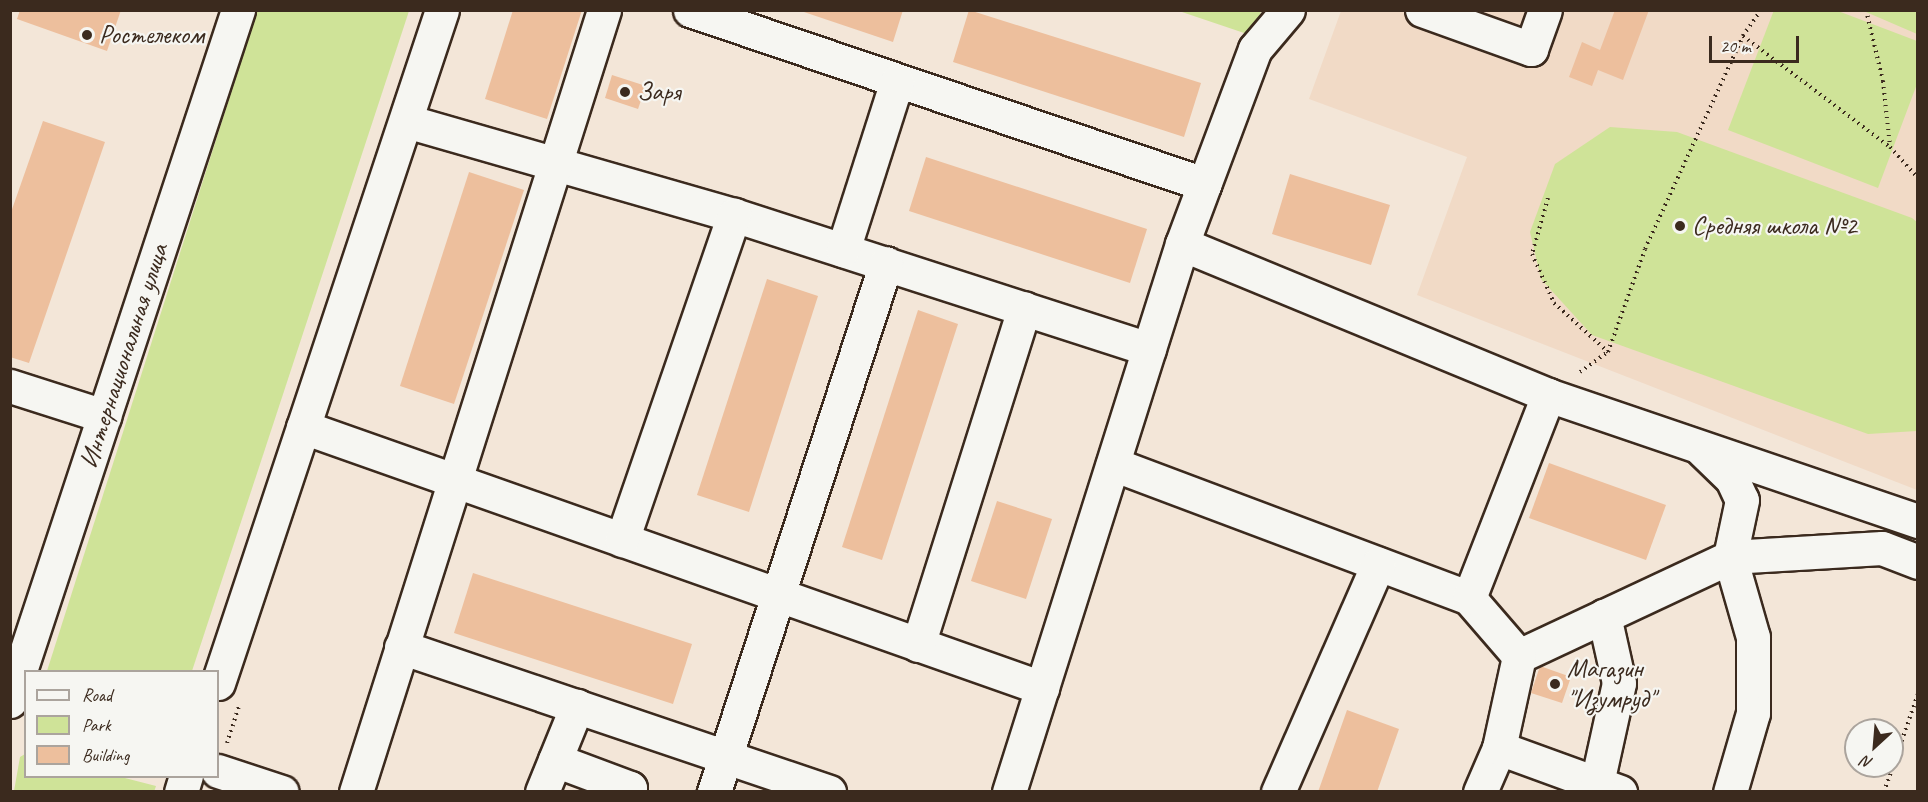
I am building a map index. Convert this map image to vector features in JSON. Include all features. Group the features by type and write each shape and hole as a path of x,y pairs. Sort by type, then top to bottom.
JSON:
{"main road":[{"name":"Интернациональная улица","path":"10,702 238,10"},
{"path":"219,680 442,10"},
{"path":"356,792 551,165 604,10"},
{"path":"690,10 1204,184"},
{"path":"1009,792 1182,244 1255,49 1288,10"},
{"path":"1422,10 1531,49 1545,10"},
{"path":"843,250 897,81"},
{"path":"406,121 551,165 734,215 1149,349"},
{"path":"622,540 734,215"},
{"path":"1182,244 1548,395 1917,521"},
{"path":"714,792 886,263"},
{"path":"918,645 1024,308"},
{"path":"10,386 105,416"},
{"path":"1469,598 1548,395"},
{"path":"303,428 1042,688"},
{"path":"1697,445 1732,479 1742,500 1730,557 1752,636 1753,713 1730,792"},
{"path":"1113,464 1469,598 1519,656"},
{"path":"1519,656 1730,557 1882,548 1917,562"},
{"path":"1278,792 1378,564"},
{"path":"1499,748 1609,787 1619,683 1604,616"},
{"path":"401,647 726,755 829,792"},
{"path":"1480,792 1499,748 1519,656"},
{"path":"543,792 577,706"},
{"path":"555,760 630,788 629,792"},
{"path":"219,771 282,792"}],"path":[{"path":"1548,395 1608,352 1645,249 1743,36 1761,10"},
{"path":"1866,10 1883,81 1890,147"},
{"path":"1743,36 1890,147 1917,178"},
{"path":"1548,198 1532,254 1554,303 1608,352"},
{"path":"1884,792 1917,694"}],"shaded area":[{"name":"Средняя школа №2","path":"1341,11 1917,11 1917,490 1417,295 1467,157 1309,99"}],"green space":[{"path":"1774,10 1838,11 1917,41 1917,84 1878,188 1728,130"},
{"path":"257,11 409,11 192,670 47,670"},
{"path":"1179,11 1261,11 1253,36"},
{"path":"1917,11 1917,34 1866,12"},
{"path":"1610,127 1677,132 1912,218 1918,223 1917,431 1868,434 1592,335 1541,279 1530,232 1555,164"},
{"path":"24,755 24,778 125,778 156,786 154,792 14,791 20,757"}],"building":[{"name":"Ростелеком","path":"20,10 121,10 107,51 17,19"},
{"path":"513,10 582,10 547,119 485,99"},
{"path":"798,10 903,10 893,42"},
{"path":"969,10 1201,83 1184,137 953,62"},
{"path":"1615,10 1649,10 1623,80 1598,70 1592,86 1569,77 1582,42 1600,50"},
{"name":"Заря","path":"612,75 646,86 638,109 605,98"},
{"path":"43,121 105,142 29,363 10,357 10,215"},
{"path":"926,157 1147,229 1130,283 909,211"},
{"path":"469,172 524,190 454,404 400,386"},
{"path":"1290,174 1390,205 1371,265 1272,234"},
{"path":"767,279 818,296 749,512 697,495"},
{"path":"918,310 958,324 882,560 842,547"},
{"path":"1549,463 1666,505 1646,560 1529,518"},
{"path":"997,501 1052,519 1026,599 971,581"},
{"path":"473,573 692,644 673,704 454,633"},
{"path":"1540,666 1571,677 1562,703 1531,693"},
{"path":"1347,710 1399,729 1377,792 1318,792"}],"place":[{"name":"Ростелеком","path":"87,35"},
{"name":"Заря","path":"625,92"},
{"name":"Средняя школа №2","path":"1680,226"},
{"name":"Магазин \"Изумруд\"","path":"1555,684"}]}
